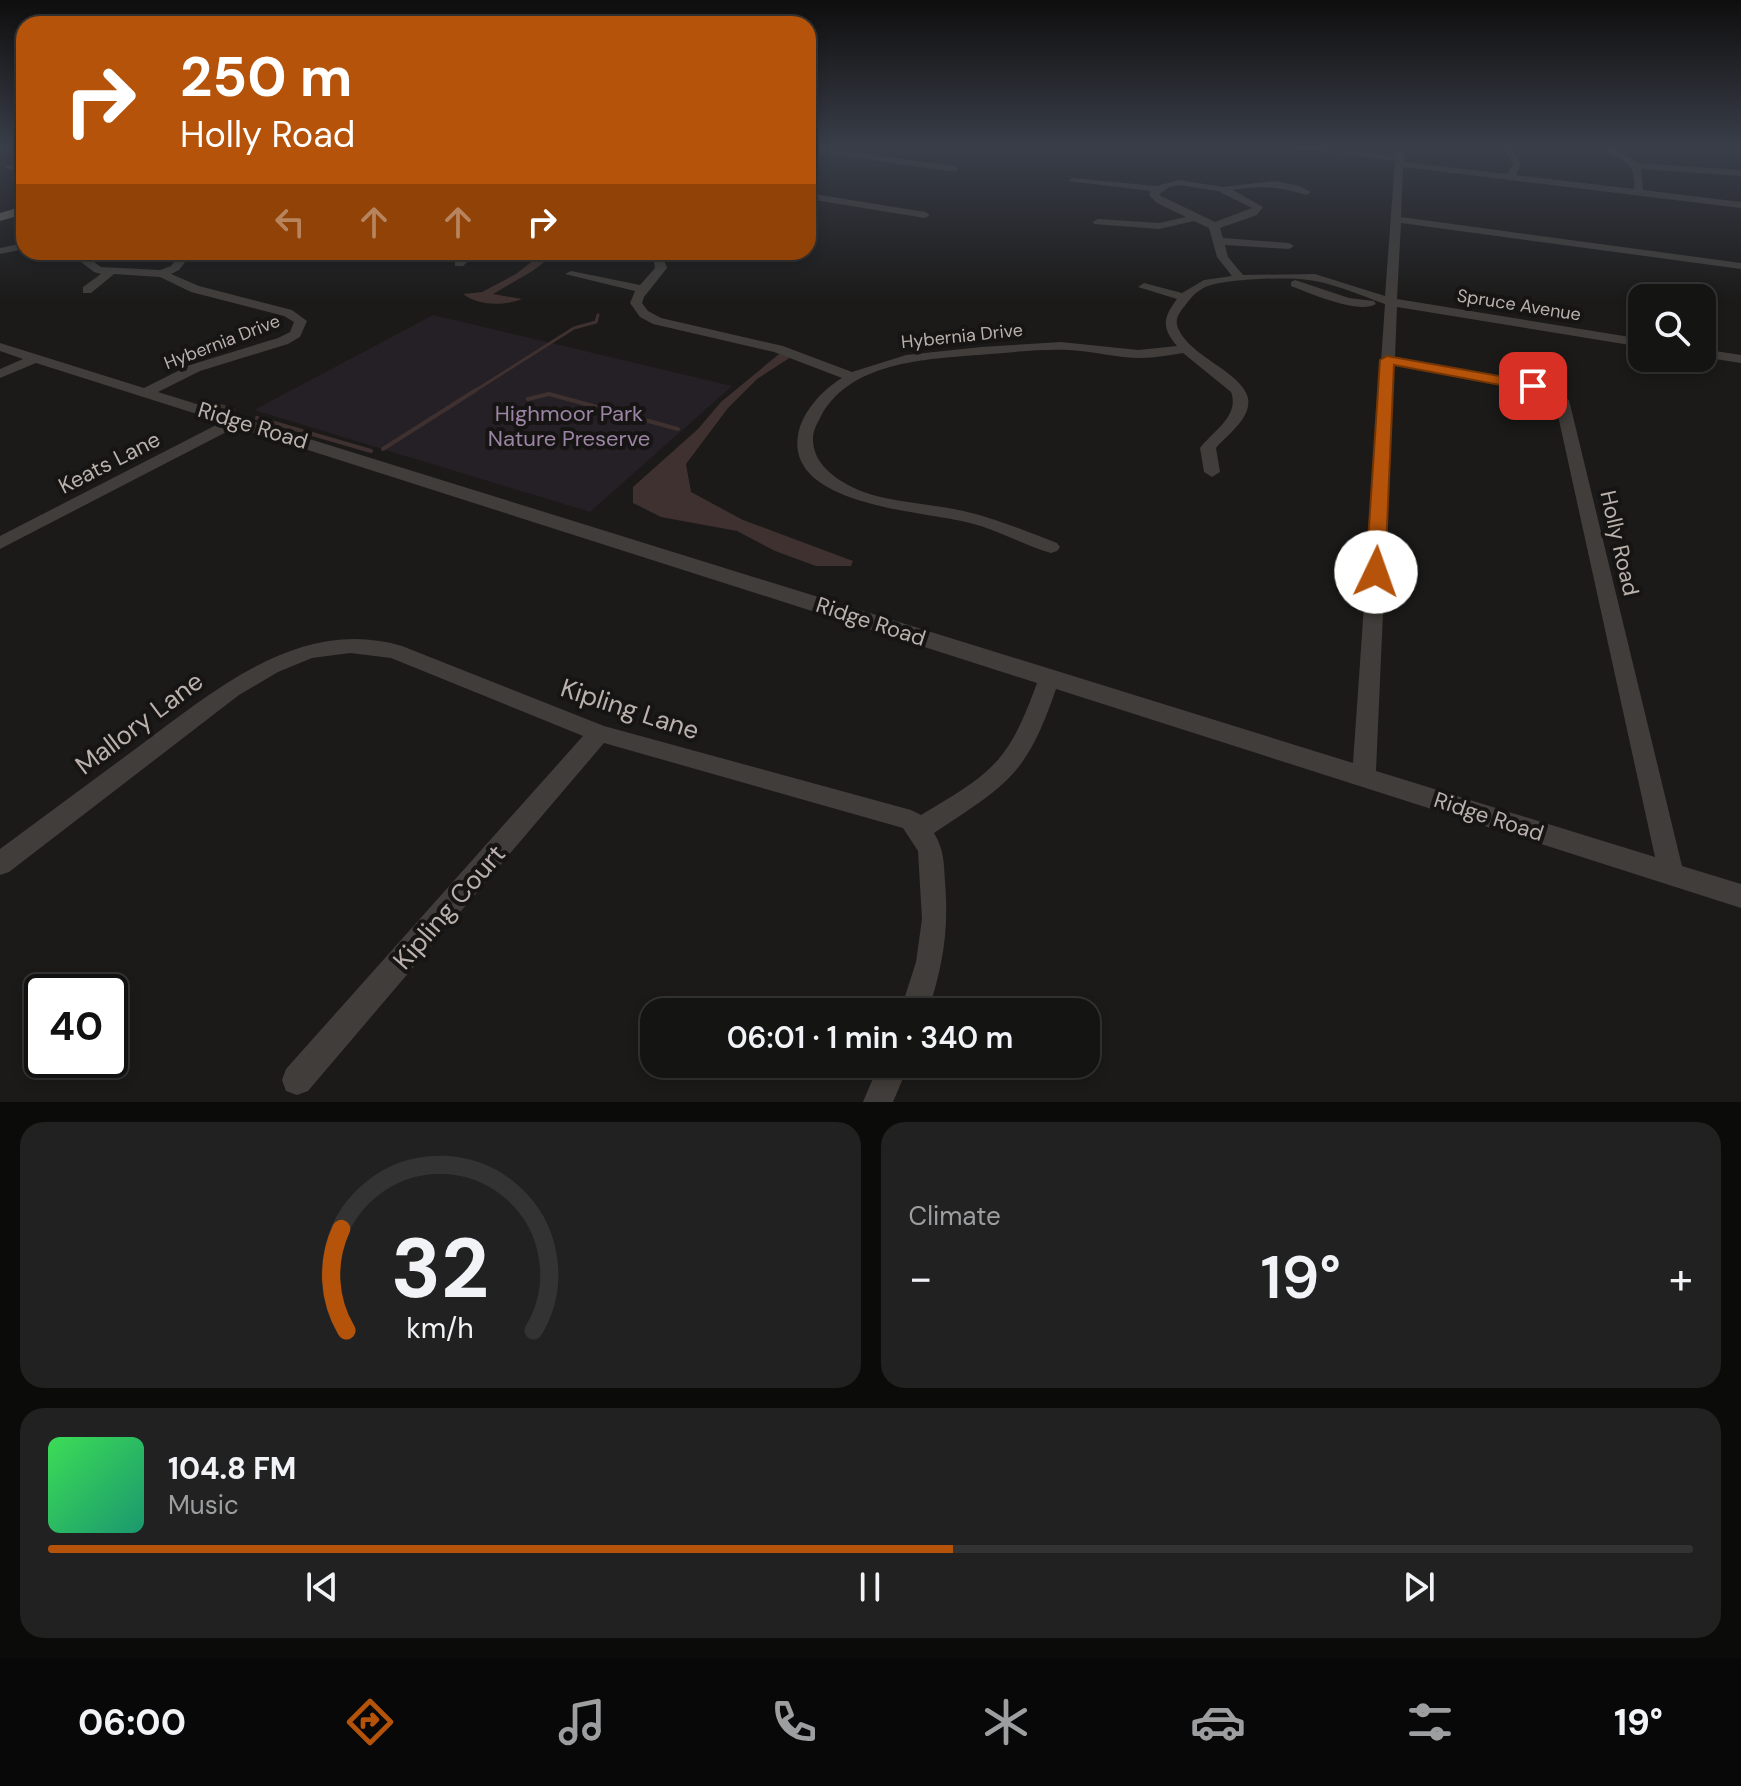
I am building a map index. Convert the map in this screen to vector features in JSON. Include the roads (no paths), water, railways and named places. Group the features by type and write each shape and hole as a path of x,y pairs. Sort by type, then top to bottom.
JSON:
{"street":[{"path":"823,198 925,215"},
{"path":"1156,198 1214,226 1223,257 1239,278"},
{"path":"1214,226 1258,210 1254,203 1243,198"},
{"path":"1364,776 1397,198"},
{"path":"1685,198 1741,205"},
{"path":"1098,222 1159,226 1197,217"},
{"path":"1396,219 1741,266"},
{"path":"1220,241 1289,246"},
{"name":"Hybernia Drive","path":"82,260 91,268 110,272 162,274 195,289 297,317 301,326 283,341 195,368 146,392"},
{"path":"162,274 175,268 182,260"},
{"path":"459,264 464,260"},
{"path":"659,260 661,268 656,277 641,289 636,303 650,318 790,353 852,377"},
{"path":"87,290 110,272"},
{"path":"571,274 641,289"},
{"path":"1212,472 1208,448 1241,413 1242,401 1237,390 1186,349 1171,326 1172,314 1184,297 1208,282 1239,278 1321,278 1355,299"},
{"path":"1288,279 1390,308"},
{"path":"1144,287 1184,297"},
{"name":"Spruce Avenue","path":"1390,308 1628,341"},
{"name":"Hybernia Drive","path":"852,377 891,362 919,357 1037,346 1146,354 1186,349"},
{"name":"Ridge Road","path":"0,347 1741,896"},
{"path":"1716,355 1741,359"},
{"path":"0,374 36,358"},
{"name":"Holly Road","path":"1387,360 1533,386 1549,391 1562,400 1671,874"},
{"path":"852,377 830,394 812,417 806,432 807,454 827,479 859,496 970,518 1051,547"},
{"name":"Keats Lane","path":"0,543 238,420"},
{"name":"Kipling Lane","path":"323,647 355,644 395,651 599,733 911,820 919,830"},
{"name":"Mallory Lane","path":"0,864 231,689 267,666 323,647"},
{"path":"918,998 930,962 935,919 930,849 919,830 985,786 1009,765 1030,731 1050,677"},
{"name":"Kipling Court","path":"297,1080 599,733"},
{"path":"878,1102 888,1078"}],"waterway":[{"path":"473,392 574,328 596,322 598,315"},
{"path":"383,449 476,390"},
{"path":"528,399 549,394 678,429"},
{"path":"204,401 233,410"},
{"path":"257,418 371,451"}],"park label":[{"name":"Highmoor Park Nature Preserve","path":"569,426"}]}
